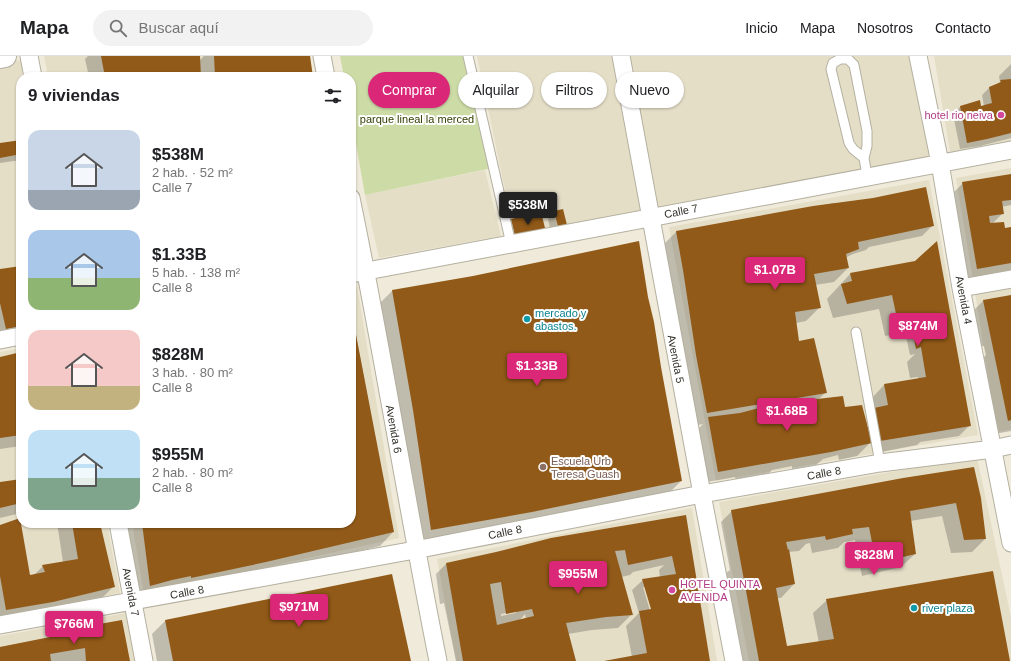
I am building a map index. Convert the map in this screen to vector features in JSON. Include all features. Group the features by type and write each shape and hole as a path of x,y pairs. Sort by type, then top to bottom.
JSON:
{"street":[{"path":"0,57 5,56"},
{"path":"29,56 32,72"},
{"path":"322,56 325,72"},
{"name":"Avenida 5","path":"621,56 734,661"},
{"name":"Avenida 4","path":"918,56 940,163 961,288 1011,543"},
{"name":"Calle 7","path":"358,272 1011,150"},
{"name":"Avenida 6","path":"356,251 358,272 438,661"},
{"path":"961,288 1011,279"},
{"path":"0,340 16,337"},
{"name":"Calle 8","path":"0,625 415,550 702,494 880,463 993,449 1011,445"},
{"name":"Avenida 7","path":"119,528 144,661"}],"lane":[{"path":"468,56 511,244"},
{"path":"864,158 853,149 846,135 831,69 833,63 840,59 848,59 854,65 867,131 867,146 864,158 866,176"},
{"path":"856,332 880,463"}],"shaded area":[{"path":"44,56 310,56 312,72 47,72"},
{"path":"477,56 616,56 619,72 615,72 615,108 625,108 644,212 546,232 511,219 488,108 533,108 533,72 480,72"},
{"path":"629,56 921,56 937,158 658,210 639,108 684,108 684,72 632,72"},
{"path":"934,56 1011,56 1011,147 951,158"},
{"path":"21,60 23,72 16,72 16,327 0,330 0,64"},
{"path":"1011,168 1011,272 973,279 956,178"},
{"path":"485,170 501,236 379,258 365,195"},
{"path":"929,180 978,435 716,481 669,227"},
{"path":"356,286 399,538 144,594 133,528 356,528"},
{"path":"1011,286 1011,429 997,432 975,292"},
{"path":"16,349 16,528 108,528 120,593 0,616 0,352"},
{"path":"977,457 1011,617 1011,661 749,661 719,502"},
{"path":"692,508 717,661 456,661 437,559"},
{"path":"126,613 135,661 0,661 0,636"}],"green space":[{"name":"parque lineal la merced","path":"340,56 472,56 475,72 458,72 458,108 481,108 492,168 365,195 356,144 356,72 343,72"}],"building":[{"path":"101,56 200,56 201,72 104,72"},
{"path":"214,56 310,56 312,72 215,72"},
{"path":"1011,79 1011,133 967,143 960,106 980,100 981,106 992,103 989,87 1001,82 1000,80"},
{"path":"16,141 16,155 0,158 0,143"},
{"path":"1011,174 1011,200 1002,201 1004,214 989,216 990,223 1004,222 1005,228 1011,227 1011,263 977,269 962,182"},
{"path":"926,187 934,226 858,242 859,249 846,254 849,268 814,274 821,308 795,312 799,341 814,338 827,393 707,413 676,231 813,206 873,198"},
{"path":"563,209 568,229 559,230 554,211"},
{"path":"541,212 546,232 516,239 511,219"},
{"path":"639,241 682,481 532,512 431,530 413,410 392,290 473,276"},
{"path":"937,241 971,426 880,441 874,408 888,405 884,384 926,377 921,347 916,349 911,320 898,323 892,295 847,304 841,284 852,281 850,273 915,261"},
{"path":"16,267 16,327 6,329 0,303 0,269"},
{"path":"1011,295 1011,420 1008,421 983,300"},
{"path":"356,335 394,532 266,562 191,578 191,576 150,586 143,528 356,528"},
{"path":"16,353 16,436 0,438 0,357"},
{"path":"843,396 845,407 862,405 872,443 831,452 718,472 708,417 740,413 774,404"},
{"path":"974,467 981,498 986,539 964,540 956,503 910,511 916,554 876,563 869,527 852,529 853,534 826,540 825,536 786,542 788,550 789,549 795,584 776,588 787,646 834,639 826,599 993,571 1010,661 759,661 731,510 903,478"},
{"path":"16,480 16,504 0,508 0,482"},
{"path":"686,515 710,661 604,661 647,653 639,611 651,609 642,579 676,574 672,556 628,565 625,550 615,551 633,615 606,617 566,623 576,661 463,661 446,563 551,538","holes":["501,582 506,614 532,609 534,616 497,625 490,584"]},
{"path":"16,519 16,528 22,528 30,575 45,572 42,565 78,559 73,528 101,528 115,587 53,602 6,610 0,576 0,525"},
{"path":"392,574 411,661 173,661 165,620"},
{"path":"122,620 130,661 86,661 85,648 50,654 51,661 0,661 0,647 55,636 54,632"}],"place":[{"name":"hotel rio neiva","path":"1001,115"},
{"name":"mercado y abastos.","path":"527,319"},
{"name":"Escuela Urb Teresa Guash","path":"543,467"},
{"name":"HOTEL QUINTA AVENIDA","path":"672,590"},
{"name":"river plaza","path":"914,608"}]}
